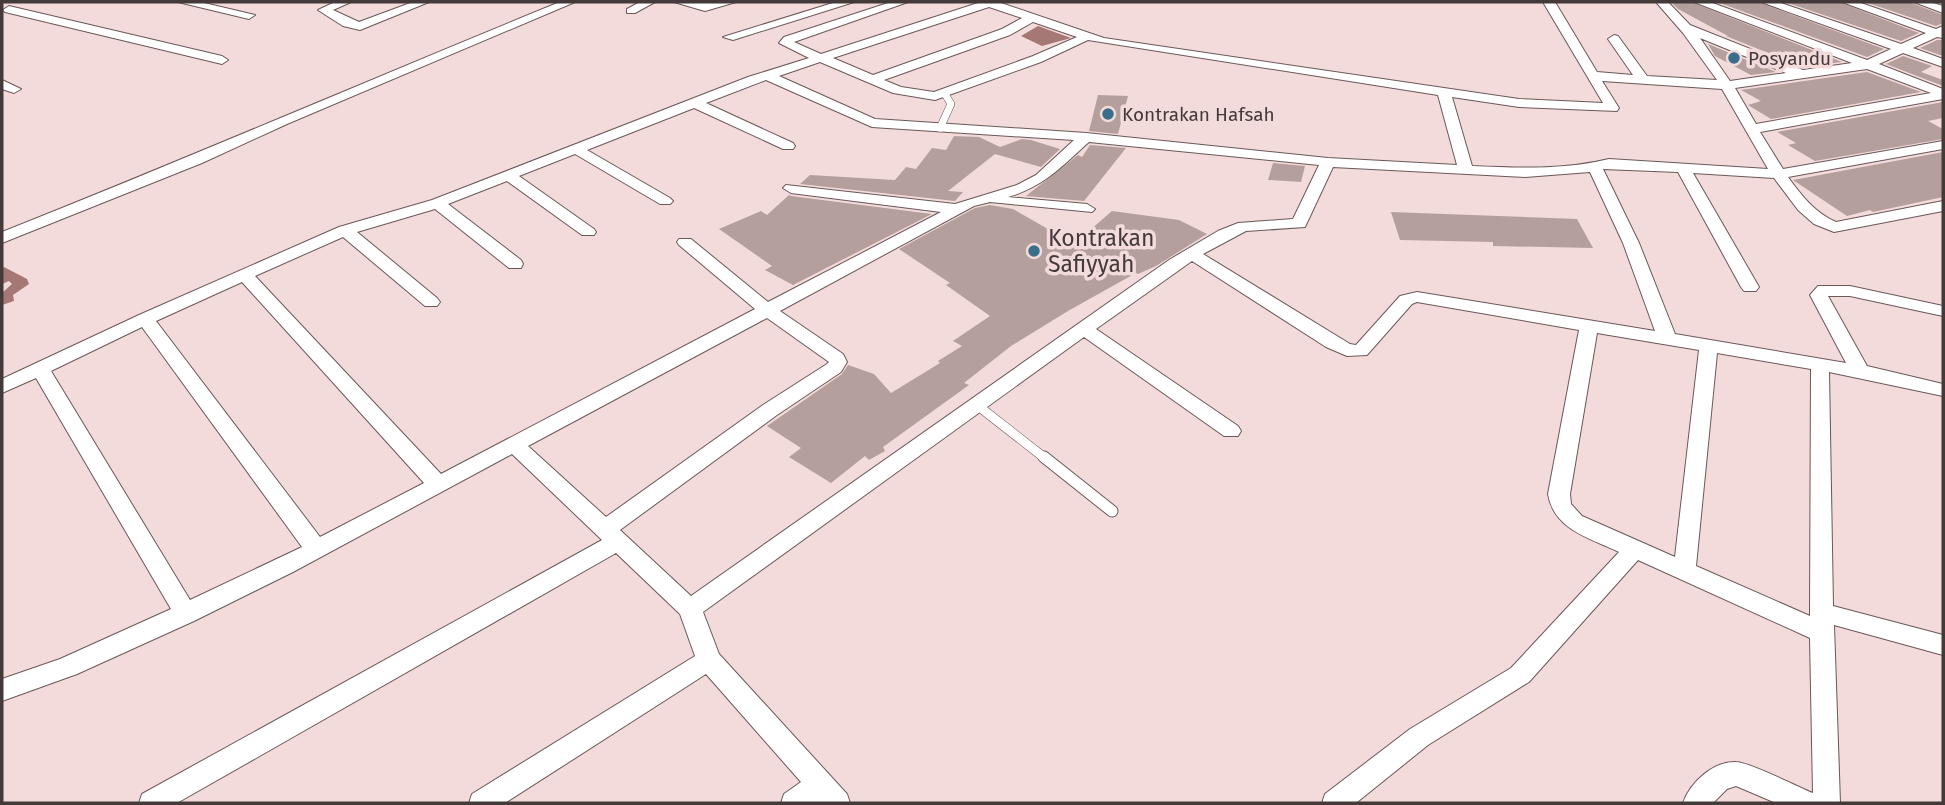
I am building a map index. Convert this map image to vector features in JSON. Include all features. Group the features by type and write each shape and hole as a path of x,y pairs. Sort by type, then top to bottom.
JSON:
{"street":[{"path":"5,11 32,2"},
{"path":"184,2 249,15"},
{"path":"345,2 324,10 360,26 424,2"},
{"path":"2,238 197,160 282,121 569,2"},
{"path":"631,11 649,2"},
{"path":"680,2 705,8 730,2"},
{"path":"729,37 826,4 848,2"},
{"path":"902,2 785,43 898,90 917,94 945,94 1086,37"},
{"path":"2,387 145,319 345,230 437,203 768,76 988,2 1086,37 1519,103 1612,108 1549,2"},
{"path":"1662,2 1727,85 1778,174 1819,222 1830,227 1943,206"},
{"path":"1700,2 1943,94"},
{"path":"1767,2 1943,63"},
{"path":"1848,2 1941,33"},
{"path":"1920,2 1943,10"},
{"path":"5,11 222,60"},
{"path":"874,79 1006,32 1031,18"},
{"path":"1683,27 1802,74"},
{"path":"1593,76 1727,85 1867,65 1941,33"},
{"path":"1614,38 1643,80"},
{"path":"768,76 872,123 1086,137 1328,162 1525,173 1595,167 1609,163 1778,174 1943,145"},
{"path":"1443,91 1465,169"},
{"path":"1751,129 1943,94"},
{"path":"695,103 788,146"},
{"path":"2,690 68,667 186,614 316,550 978,198 1022,188 1041,178 1086,137"},
{"path":"1923,148 1943,160"},
{"path":"576,149 665,201"},
{"path":"690,609 1192,254 1224,234 1250,225 1298,224 1328,162"},
{"path":"1595,167 1631,243 1667,338"},
{"path":"1683,168 1750,287"},
{"path":"509,176 588,232"},
{"path":"791,188 957,209"},
{"path":"978,198 1087,209"},
{"path":"437,203 515,264"},
{"path":"345,230 431,302"},
{"path":"152,803 610,536 837,364 836,358 767,310 685,242"},
{"path":"1192,254 1332,343 1348,350 1361,351 1406,300 1413,297 1821,365 1943,390"},
{"path":"245,275 437,484"},
{"path":"1860,372 1819,295 1824,290 1850,291 1943,311"},
{"path":"145,319 316,550"},
{"path":"1589,325 1559,494 1562,508 1574,522 1684,573 1824,623 1943,645"},
{"path":"1084,330 1231,431"},
{"path":"1684,573 1708,347"},
{"path":"1821,365 1824,623 1822,699 1827,803"},
{"path":"40,369 186,614"},
{"path":"514,444 690,609 709,660 828,794 794,803"},
{"path":"1335,803 1419,737 1520,675 1634,550"},
{"path":"482,803 709,660"},
{"path":"1696,803 1719,778 1737,774 1806,803"}],"lane":[{"path":"940,128 951,104 945,94"},
{"path":"977,405 1112,511"}],"shaded area":[{"path":"1038,26 1071,38 1042,46 1021,36"},
{"path":"4,267 27,279 29,284 13,295 14,301 2,305 2,293 12,284 9,281 2,284"}],"building":[{"path":"1671,2 1691,2 1842,62 1803,67 1726,36 1678,9"},
{"path":"1717,2 1758,2 1884,49 1867,57"},
{"path":"1785,2 1839,2 1919,33 1901,41"},
{"path":"1865,2 1909,2 1943,15 1943,23 1936,26"},
{"path":"1943,40 1943,56 1920,48"},
{"name":"Posyandu","path":"1708,44 1776,72 1751,75 1715,56"},
{"path":"1903,56 1932,66 1921,72 1943,80 1943,86 1886,64"},
{"path":"1867,72 1921,92 1771,119 1748,105 1761,101 1741,90"},
{"name":"Kontrakan Hafsah","path":"1098,95 1128,96 1118,134 1089,131"},
{"path":"1943,102 1943,118 1928,121 1943,129 1943,139 1815,161 1788,145 1796,143 1777,132"},
{"path":"954,136 979,137 1000,147 1022,139 1031,140 1060,149 1041,167 995,154 948,191 963,192 955,201 800,184 810,175 895,180 906,167 916,169 932,148 946,150"},
{"path":"1090,145 1126,148 1084,201 1026,196 1078,155 1082,157"},
{"path":"1943,152 1943,197 1873,212 1870,210 1847,216 1793,180"},
{"path":"1273,163 1305,166 1301,182 1268,180"},
{"path":"789,195 932,214 793,285 765,270 772,266 719,229 761,211 767,215"},
{"path":"990,205 1013,209 1074,244 1112,211 1179,220 1207,234 1156,266 1136,273 1011,346 964,383 969,385 883,447 885,451 869,460 865,456 831,483 789,457 801,448 767,426 842,374 848,365 874,374 891,393 962,346 953,341 990,316 946,285 950,283 899,249 975,208"},
{"path":"1391,212 1577,219 1593,248 1493,246 1493,242 1400,240"}],"place":[{"name":"Posyandu","path":"1734,58"},
{"name":"Kontrakan Hafsah","path":"1108,114"},
{"name":"Kontrakan Safiyyah","path":"1034,251"}]}
